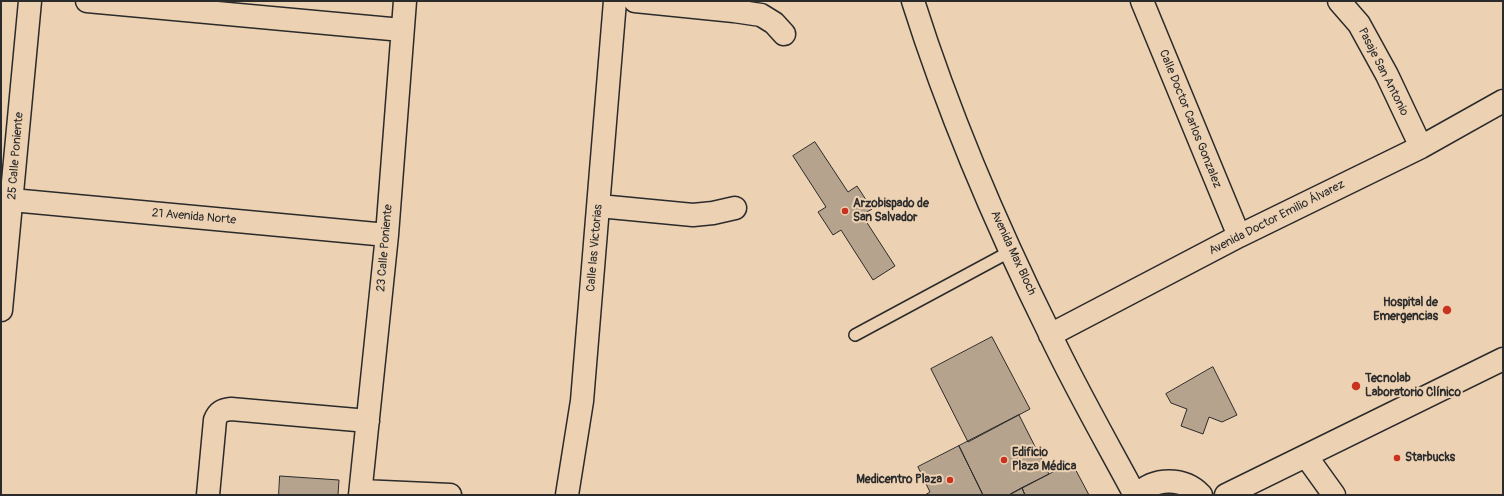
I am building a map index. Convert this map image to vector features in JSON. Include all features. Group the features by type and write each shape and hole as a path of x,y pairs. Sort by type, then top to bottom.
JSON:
{"street":[{"name":"25 Calle Poniente","path":"1,310 7,199 30,1"},
{"path":"87,1 402,30"},
{"name":"23 Calle Poniente","path":"361,493 387,235 405,1"},
{"name":"Calle las Victorias","path":"567,495 582,401 615,1"},
{"path":"635,1 761,15 774,23 784,34"},
{"name":"Avenida Max Bloch","path":"913,1 932,59 986,194 1011,251 1050,335 1136,495"},
{"name":"Calle Doctor Carlos Gonzalez","path":"1142,1 1239,236"},
{"name":"Pasaje San Antonio","path":"1340,1 1359,24 1387,75 1421,146"},
{"name":"Avenida Doctor Emilio Álvarez","path":"1050,335 1239,236 1421,146 1503,101"},
{"name":"21 Avenida Norte","path":"7,199 387,235"},
{"path":"599,206 693,215 714,213 735,208"},
{"path":"1226,495 1503,359"},
{"path":"208,495 215,420 218,414 223,410 231,409 368,421"},
{"path":"1306,456 1334,495"},
{"path":"1136,495 1154,484 1170,481 1192,487 1201,495"},
{"path":"361,493 450,495"}],"lane":[{"path":"855,335 1011,251"}],"building":[{"name":"Arzobispado de San Salvador","path":"815,142 848,192 857,186 872,209 862,215 895,266 873,280 841,230 833,235 818,212 826,207 793,156"},
{"path":"992,337 1030,409 968,442 931,369"},
{"path":"1213,367 1237,415 1222,422 1209,417 1203,434 1181,426 1187,409 1171,403 1166,394"},
{"name":"Edificio Plaza Médica","path":"1019,415 1049,474 1009,495 983,495 959,446"},
{"name":"Medicentro Plaza","path":"959,446 983,495 925,495 930,492 918,467"},
{"path":"1072,463 1089,495 1025,495 1022,488"},
{"path":"280,476 339,480 338,495 279,495"},
{"path":"1022,488 1025,495 1009,495"}],"place":[{"name":"Arzobispado de San Salvador","path":"845,211"},
{"name":"Hospital de Emergencias","path":"1447,310"},
{"name":"Tecnolab Laboratorio Clínico","path":"1356,386"},
{"name":"Starbucks","path":"1397,458"},
{"name":"Edificio Plaza Médica","path":"1004,460"},
{"name":"Medicentro Plaza","path":"950,480"}]}
